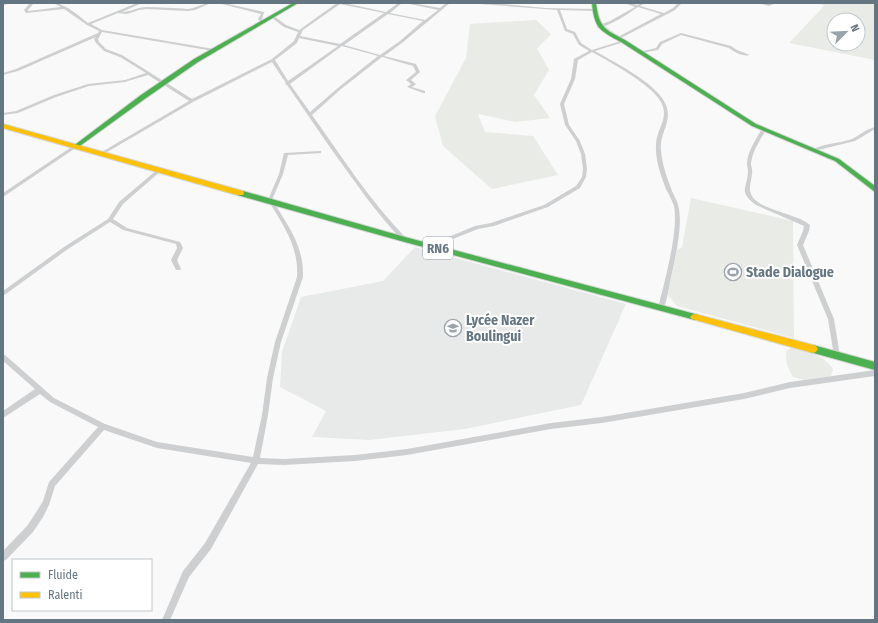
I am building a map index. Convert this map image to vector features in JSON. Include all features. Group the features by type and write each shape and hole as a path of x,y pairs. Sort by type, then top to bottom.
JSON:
{"main road":[{"path":"75,147 112,119 213,50 273,18 296,3"},
{"path":"594,6 598,27 641,52 722,105 764,130 837,160 875,190"},
{"name":"RN6","path":"3,126 404,239 875,366"}],"street":[{"path":"3,4 10,3"},
{"path":"32,3 26,11 30,12 65,8"},
{"path":"55,3 65,8 100,32 213,50"},
{"path":"88,24 140,3"},
{"path":"116,12 127,13 146,8 188,10 209,3"},
{"path":"220,3 264,13 260,19 263,23"},
{"path":"102,154 192,101 273,60 296,42 300,30 339,3 426,21"},
{"path":"287,84 400,3"},
{"path":"407,3 439,9"},
{"path":"309,115 340,88 405,39 448,3"},
{"path":"479,3 558,9 594,6"},
{"path":"626,3 664,14"},
{"path":"598,27 611,22 643,3"},
{"path":"431,246 477,227 492,225 546,206 578,187 584,177 585,169 578,141 567,125 562,104 573,79 576,59 621,40 680,3"},
{"path":"760,3 769,5 774,3"},
{"path":"558,9 566,30 574,33 580,44 637,79 655,92 663,101 668,116 658,144 662,167 669,190 677,207 677,217 672,253 661,308"},
{"path":"273,18 285,26 300,30"},
{"path":"3,74 17,70 91,38 100,32"},
{"path":"97,42 96,39 100,32"},
{"path":"641,52 657,48 661,43 681,34 730,47 736,51 748,55"},
{"path":"298,37 357,48 365,52 415,65 418,72 408,80 414,84 409,87 424,92"},
{"path":"91,38 105,50 120,56 192,101"},
{"path":"273,60 287,84 364,193 384,220 404,239"},
{"path":"3,114 17,112 55,96 89,85 125,81 148,74"},
{"path":"814,150 858,138 865,132 875,128"},
{"path":"764,130 758,138 748,165 750,170 747,188 748,195 765,208 801,221 807,225 807,233 801,239 800,245 830,319 837,356"},
{"path":"3,195 75,147"},
{"path":"166,620 186,574 208,546 256,461 266,415 270,378 278,342 300,277 302,266 292,236 270,200 281,174 286,154 319,152"},
{"path":"3,294 61,252 110,220 121,203 160,170"},
{"path":"110,220 125,229 178,243 180,248 174,260 178,269"},
{"path":"3,357 52,400 103,426 157,445 256,461 284,462 355,458 407,452 551,426 602,420 744,396 790,385 875,374"},
{"path":"3,415 40,390"},
{"path":"3,557 30,529 46,502 52,484 103,426"}],"shaded area":[{"path":"820,3 875,3 875,60 835,52 866,52 866,12 826,12 826,50 789,43 824,6"},
{"path":"536,20 551,34 537,49 549,70 534,95 550,118 516,122 478,114 485,132 533,136 558,175 492,189 443,146 435,116 466,58 470,24"},
{"name":"Stade Dialogue","path":"691,198 793,221 794,338 677,306 668,295 677,250 682,247"},
{"name":"Lycée Nazer Boulingui","path":"415,247 626,304 581,405 465,429 369,440 312,437 326,411 280,387 282,352 301,297 383,281"},
{"path":"792,348 815,355 825,360 833,369 831,376 805,380 793,377 786,360 787,350"}],"traffic: fast":[{"path":"75,147 143,96 196,60 296,3"},
{"path":"594,3 596,19 604,31 623,41 754,125 837,160 875,190"},
{"path":"240,193 404,239 695,317"},
{"path":"813,349 875,366"}],"traffic: slow":[{"path":"3,126 240,193"},
{"path":"695,317 813,349"}],"place":[{"name":"Stade Dialogue","path":"733,272"},
{"name":"Lycée Nazer Boulingui","path":"453,328"}]}
